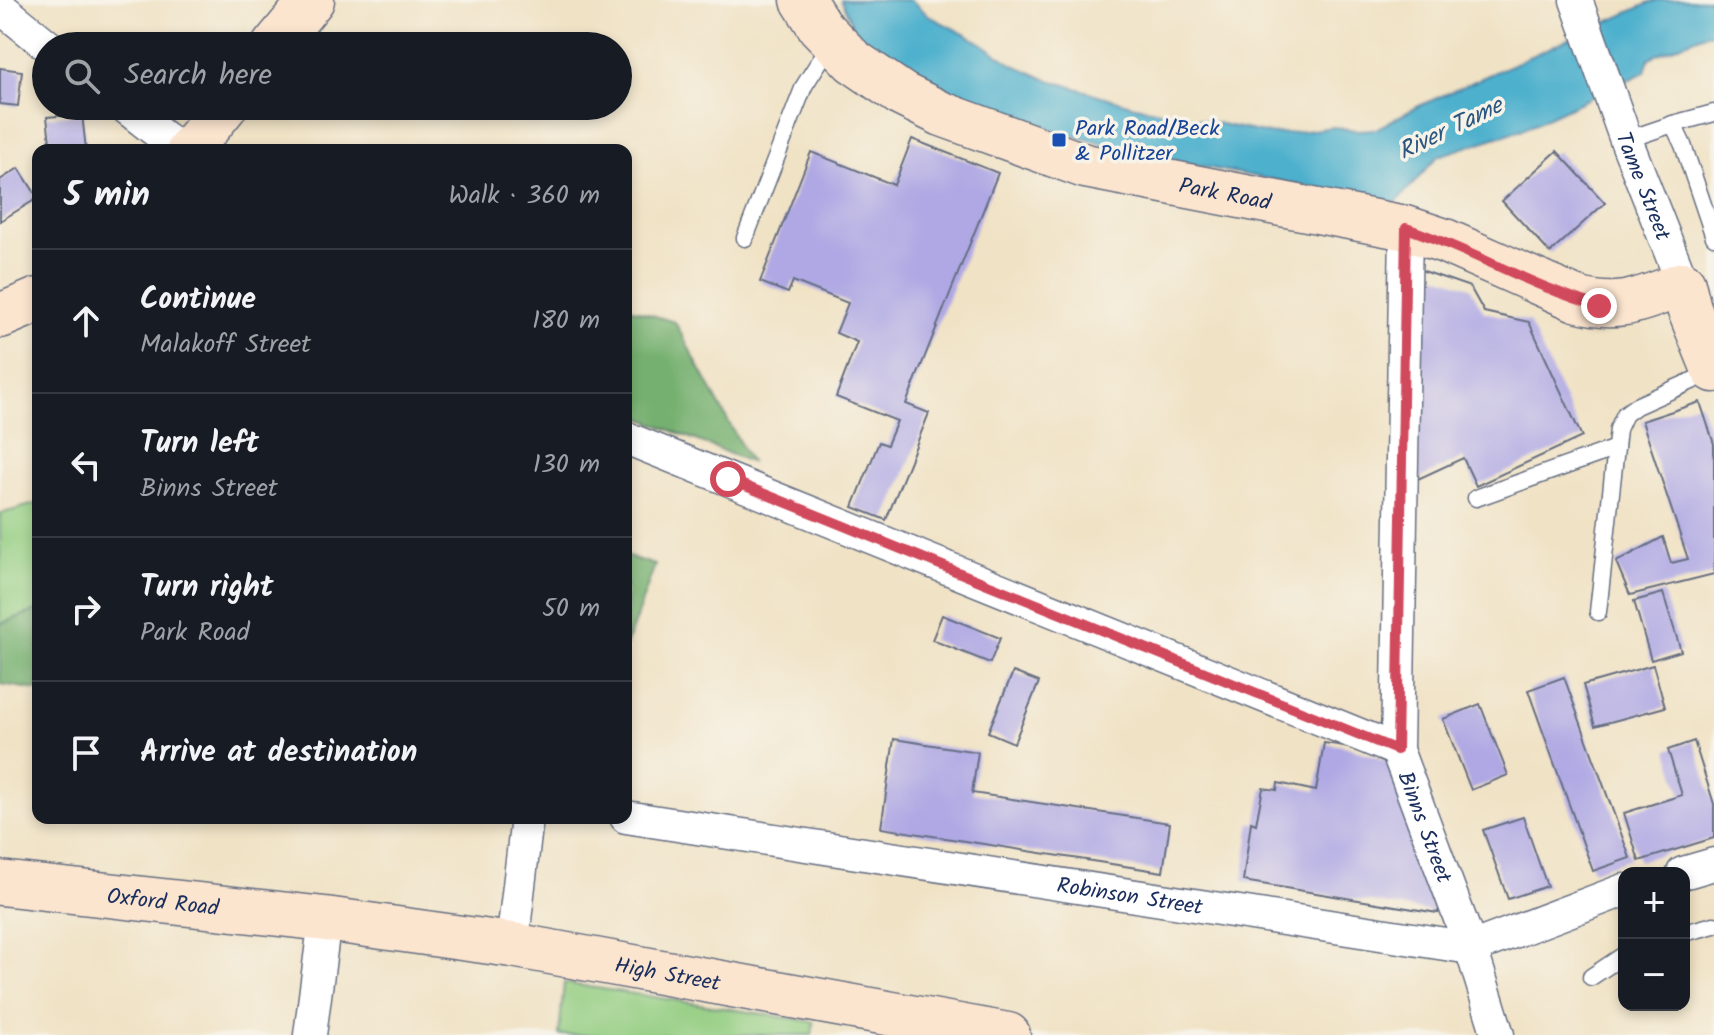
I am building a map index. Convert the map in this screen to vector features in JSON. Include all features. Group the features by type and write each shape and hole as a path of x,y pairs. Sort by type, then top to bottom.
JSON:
{"main road":[{"path":"286,32 312,0"},
{"name":"Park Road","path":"803,0 832,41 853,61 903,95 942,114 1085,166 1406,228 1445,241 1576,299 1599,306 1622,306 1683,284"},
{"path":"194,144 214,120"},
{"name":"Tame Street","path":"1683,284 1712,362"},
{"path":"0,316 32,303"},
{"name":"Oxford Road","path":"0,883 325,919"},
{"name":"High Street","path":"325,919 512,945 1008,1035"}],"street":[{"name":"Tame Street","path":"1579,6 1683,284"},
{"path":"2,12 32,34"},
{"path":"142,120 172,144"},
{"name":"Binns Street","path":"1406,228 1397,750 1471,948 1498,1035"},
{"path":"632,440 1397,750"},
{"name":"Robinson Street","path":"632,818 1471,948 1618,899"},
{"path":"512,945 526,824"},
{"path":"1690,871 1714,864"},
{"path":"310,1035 325,919"}],"lane":[{"path":"745,238 804,86 832,41"},
{"path":"1622,127 1673,124 1714,113"},
{"path":"1673,124 1714,237"},
{"path":"1598,612 1618,429 1625,414 1636,406 1712,362"},
{"path":"1476,498 1616,448"},
{"path":"1690,931 1714,925"},
{"path":"1591,977 1618,959"}],"green space":[{"path":"632,309 675,322 750,462 632,414"},
{"path":"32,505 32,612 0,624 0,514"},
{"path":"632,558 655,565 632,629"},
{"path":"32,612 32,689 0,684 0,624"},
{"path":"564,983 814,1022 812,1035 559,1035"}],"water":[{"name":"River Tame","path":"841,0 911,0 929,16 978,41 1014,65 1043,78 1131,105 1268,134 1333,127 1376,129 1417,107 1656,0 1714,0 1714,35 1707,33 1649,58 1645,72 1523,129 1438,156 1396,203 1162,159 1040,127 959,98 903,70 859,41"}],"building":[{"path":"0,68 22,71 18,106 0,104"},
{"path":"47,120 83,120 85,144 50,144"},
{"path":"912,139 998,173 906,404 929,413 886,520 853,507 879,442 887,445 897,421 836,397 857,342 836,333 848,303 793,281 788,293 760,282 811,152 894,185"},
{"path":"1557,151 1605,203 1550,253 1502,201"},
{"path":"19,168 32,189 32,202 0,221 0,180"},
{"path":"1418,269 1470,287 1484,312 1529,322 1582,437 1476,486 1463,458 1418,479"},
{"path":"1700,402 1714,444 1714,574 1630,595 1616,562 1663,537 1671,563 1688,559 1642,421"},
{"path":"1663,593 1681,651 1651,660 1634,601"},
{"path":"942,615 1000,638 990,663 932,640"},
{"path":"1653,665 1665,707 1595,726 1583,685"},
{"path":"1013,672 1039,682 1014,743 988,732"},
{"path":"1564,677 1630,858 1593,871 1528,690"},
{"path":"1480,704 1508,775 1471,790 1443,719"},
{"path":"894,739 978,752 972,793 1170,823 1163,872 881,828"},
{"path":"1694,741 1714,804 1714,838 1639,861 1624,813 1682,795 1668,750"},
{"path":"1324,743 1345,746 1394,764 1440,904 1438,913 1243,881 1251,822 1256,824 1263,788 1277,790 1278,783 1316,791"},
{"path":"1523,817 1547,886 1508,899 1483,830"}],"place":[{"name":"Park Road/Beck & Pollitzer","path":"1059,140"}],"route":[{"path":"728,479 1397,750 1406,228 1445,241 1576,299 1599,306"}]}
